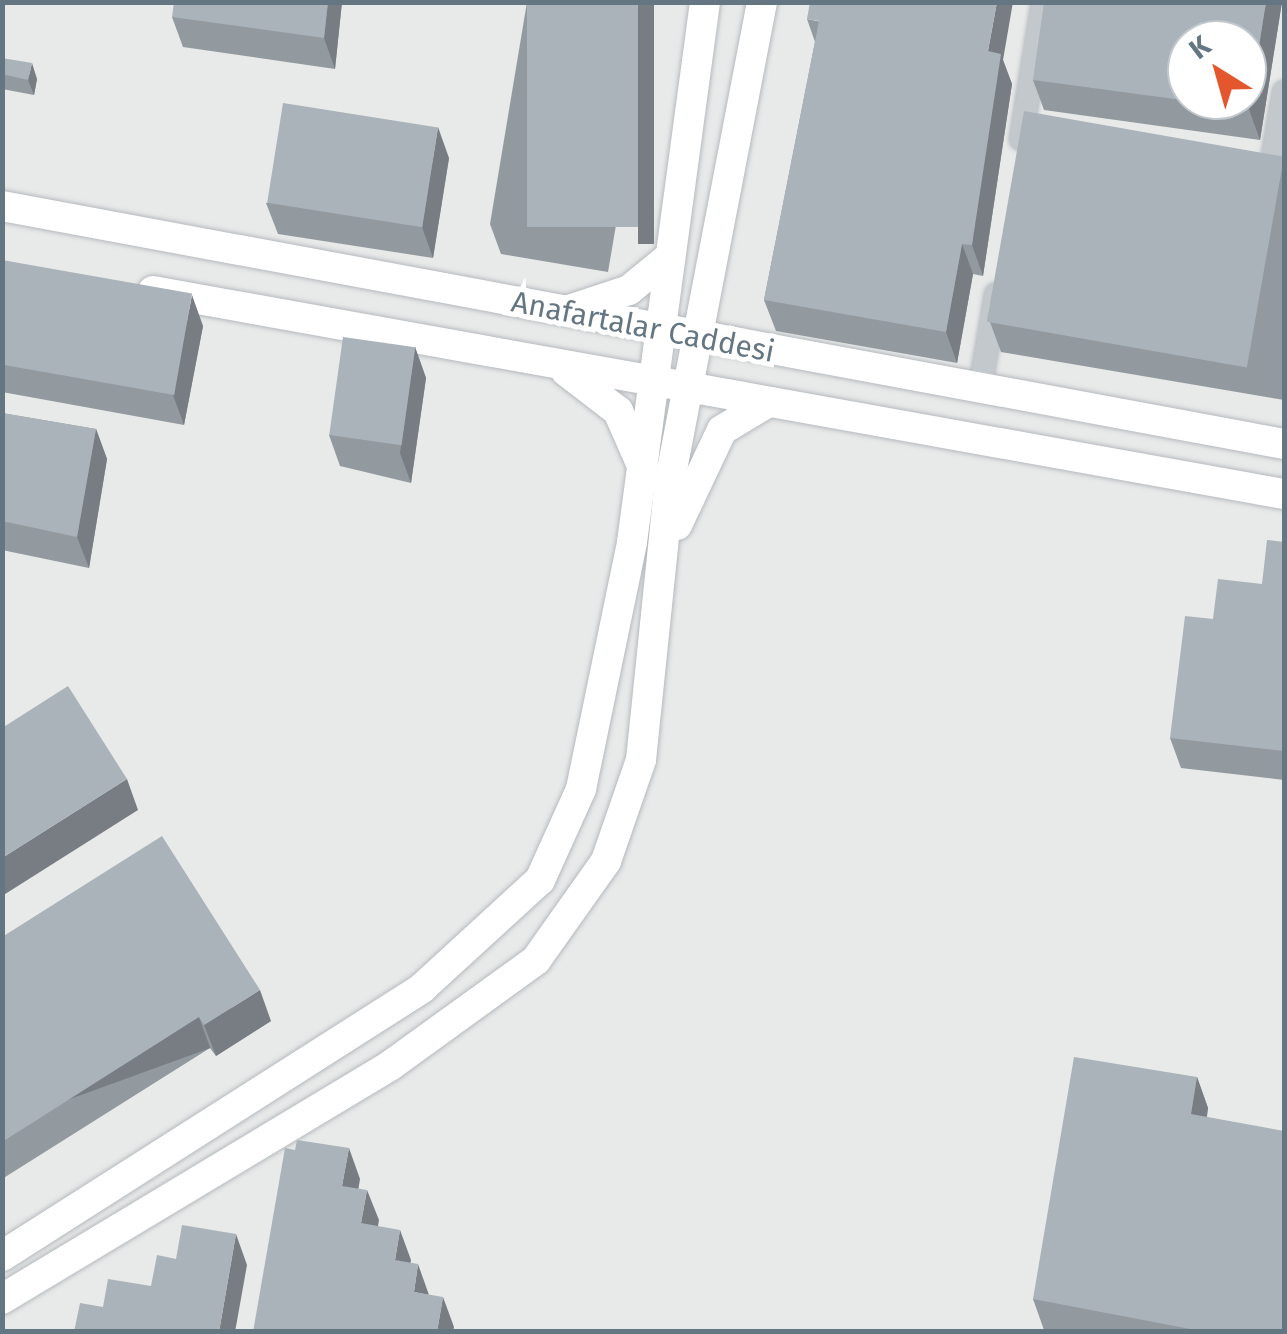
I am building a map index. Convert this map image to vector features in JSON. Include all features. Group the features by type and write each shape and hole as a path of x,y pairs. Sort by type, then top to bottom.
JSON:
{"main road":[{"path":"2,1299 391,1065 536,960 606,861 641,760 667,551 671,384 660,329 705,2"},
{"path":"2,1256 422,988 540,880 581,789 644,472 671,384 695,337 762,2"},
{"name":"Anafartalar Caddesi","path":"2,206 1284,444"},
{"path":"564,312 629,290 667,260"},
{"name":"Anafartalar Caddesi","path":"124,286 1284,494"},
{"path":"546,360 618,411 644,472"},
{"path":"667,551 700,462 722,430 767,403"}],"street":[{"path":"1018,160 1034,124 1043,2"},
{"path":"1269,167 1284,92"},
{"path":"980,389 999,275"}],"shaded area":[{"path":"3,3 1284,3 1284,1331 3,1331"}],"building":[{"path":"174,2 328,2 324,38 172,17"},
{"path":"527,2 638,2 638,227 527,227"},
{"path":"810,2 997,2 988,51 1001,54 972,245 962,244 946,332 764,300 819,21 807,19"},
{"path":"1044,2 1266,2 1263,20 1167,20 1167,98 1033,80"},
{"path":"2,58 32,63 28,80 2,74"},
{"path":"283,103 438,128 422,227 267,203"},
{"path":"1024,111 1284,157 1247,368 987,322"},
{"path":"2,260 192,294 174,395 2,365"},
{"path":"343,337 415,347 402,445 329,435"},
{"path":"2,413 96,429 77,537 2,521"},
{"path":"1267,540 1284,542 1284,751 1170,738 1185,616 1213,619 1218,579 1262,584"},
{"path":"68,686 127,779 2,858 2,728"},
{"path":"162,836 260,990 204,1025 199,1017 2,1142 2,937"},
{"path":"1074,1057 1197,1077 1191,1114 1284,1131 1284,1332 1206,1332 1033,1299"},
{"path":"297,1140 349,1148 342,1186 367,1190 361,1223 400,1230 395,1260 418,1264 414,1292 443,1297 437,1332 253,1332 285,1148 295,1150"},
{"path":"182,1225 236,1234 219,1332 74,1332 80,1303 103,1307 108,1279 151,1286 157,1255 176,1259"}]}
